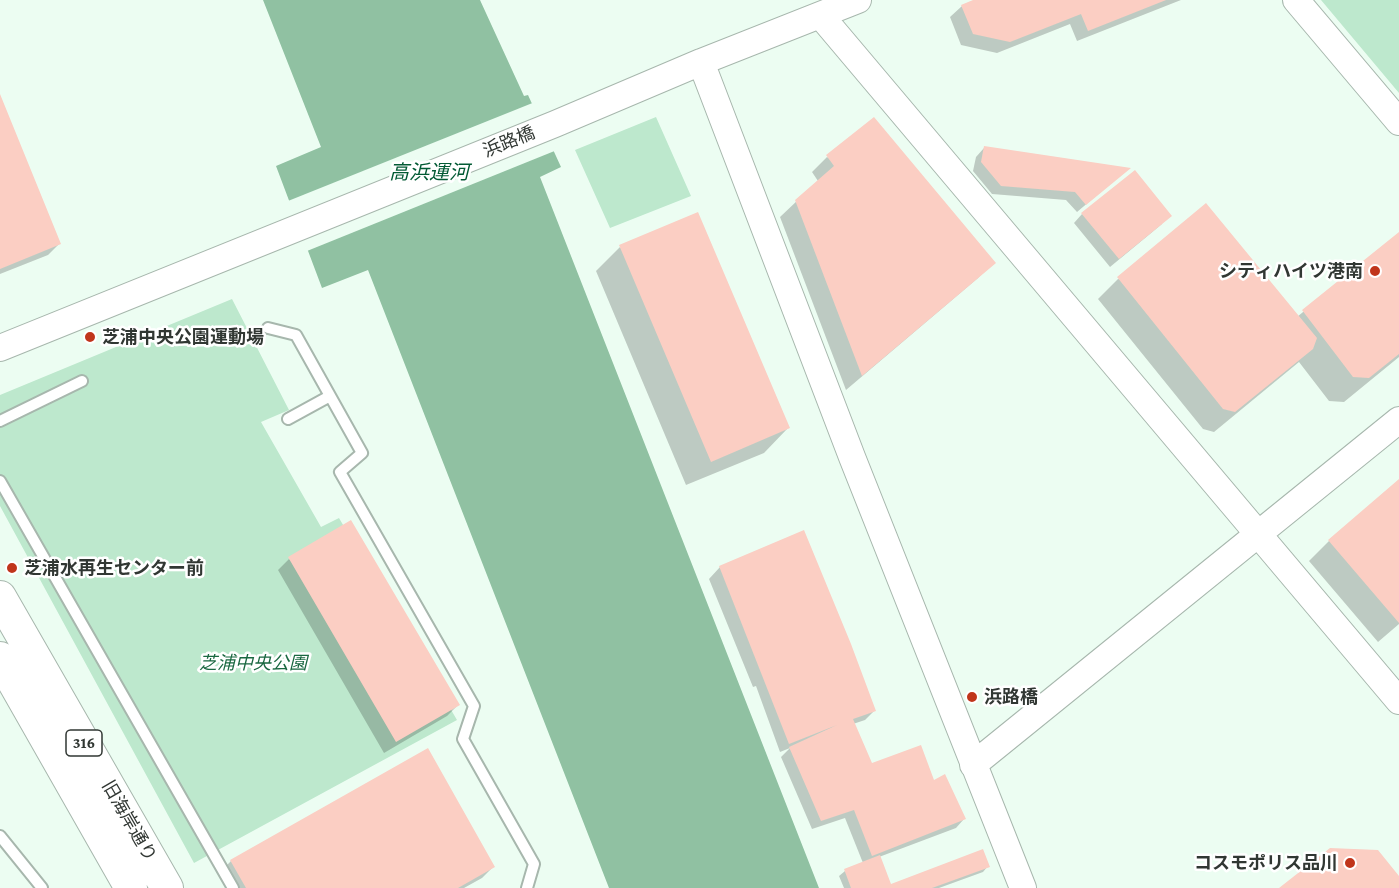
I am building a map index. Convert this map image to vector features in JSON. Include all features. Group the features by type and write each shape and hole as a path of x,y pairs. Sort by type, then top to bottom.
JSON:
{"main road":[{"name":"旧海岸通り","path":"0,597 167,888"},
{"name":"旧海岸通り","path":"0,658 131,888"}],"street":[{"name":"浜路橋","path":"0,348 858,0"},
{"path":"1296,0 1399,122"},
{"path":"821,16 1399,701"},
{"path":"701,62 856,468 1023,888"},
{"path":"973,765 1399,420"}],"lane":[{"path":"268,328 296,335 362,453 340,472 474,706 463,740 534,864 527,888"},
{"path":"0,421 82,381"},
{"path":"288,419 330,396"},
{"path":"0,481 233,888"},
{"path":"0,836 42,888"}],"green space":[{"path":"1321,0 1399,0 1399,93"},
{"path":"656,117 691,196 610,228 575,150"},
{"name":"芝浦中央公園","path":"232,299 289,410 261,422 321,527 339,518 457,720 194,863 0,506 0,395"}],"shaded area":[{"name":"高浜運河","path":"263,0 480,0 524,96 528,95 561,167 540,177 819,888 609,888 368,270 322,288 276,166 321,147"}],"pier":[{"path":"535,102 557,150 307,251 288,201"}],"building":[{"path":"973,0 1166,0 1088,31 1081,14 1010,42 973,34 961,5"},
{"path":"0,94 61,244 0,269"},
{"path":"874,117 996,263 862,376 795,200 834,166 826,155"},
{"path":"984,146 1131,168 1086,205 1075,192 1001,186 981,162"},
{"path":"1135,170 1172,216 1119,259 1081,213"},
{"path":"1206,203 1317,338 1313,349 1235,412 1223,409 1117,277"},
{"path":"698,212 790,428 711,462 619,245"},
{"name":"シティハイツ港南","path":"1399,232 1399,354 1369,378 1353,377 1302,310"},
{"path":"1399,479 1399,623 1328,540"},
{"path":"351,520 460,705 396,742 288,557"},
{"path":"804,530 876,711 853,719 872,763 921,745 934,780 945,774 966,819 872,856 854,810 821,821 789,747 837,725 789,744 719,566"},
{"path":"428,748 495,867 458,888 246,888 230,860"},
{"name":"コスモポリス品川","path":"1330,848 1378,850 1399,876 1399,888 1279,888"},
{"path":"983,849 990,867 932,888 851,888 844,869 880,855 891,884"}],"place":[{"name":"シティハイツ港南","path":"1375,271"},
{"name":"芝浦中央公園運動場","path":"90,337"},
{"name":"芝浦水再生センター前","path":"12,568"},
{"name":"浜路橋","path":"972,697"},
{"name":"コスモポリス品川","path":"1350,863"}]}
